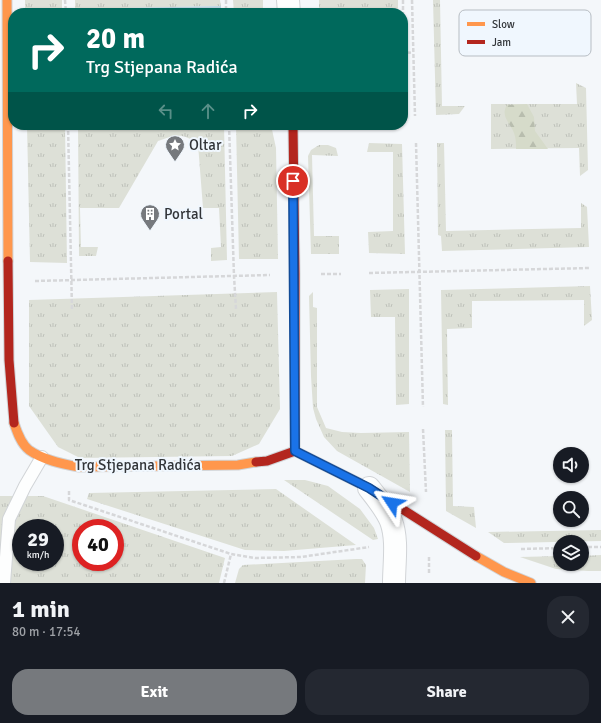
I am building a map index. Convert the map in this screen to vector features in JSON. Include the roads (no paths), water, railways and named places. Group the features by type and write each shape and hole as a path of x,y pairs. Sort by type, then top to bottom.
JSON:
{"street":[{"path":"3,0 7,12"},
{"name":"Trg Stjepana Radića","path":"7,0 8,35"},
{"name":"Trg Stjepana Radića","path":"8,130 9,360 13,421 18,435 28,449 42,457 79,467 238,465 267,461 295,451"},
{"path":"293,130 295,451 369,488 489,564 531,583"},
{"path":"369,488 384,507 391,522 394,542 394,583"}],"lane":[{"path":"0,45 8,35"},
{"path":"0,271 9,282"},
{"path":"4,583 9,519 25,486 42,457"}],"water":[{"path":"221,6 221,8 124,8"}],"place":[{"name":"Oltar","path":"175,162"},
{"name":"Portal","path":"150,231"}]}
